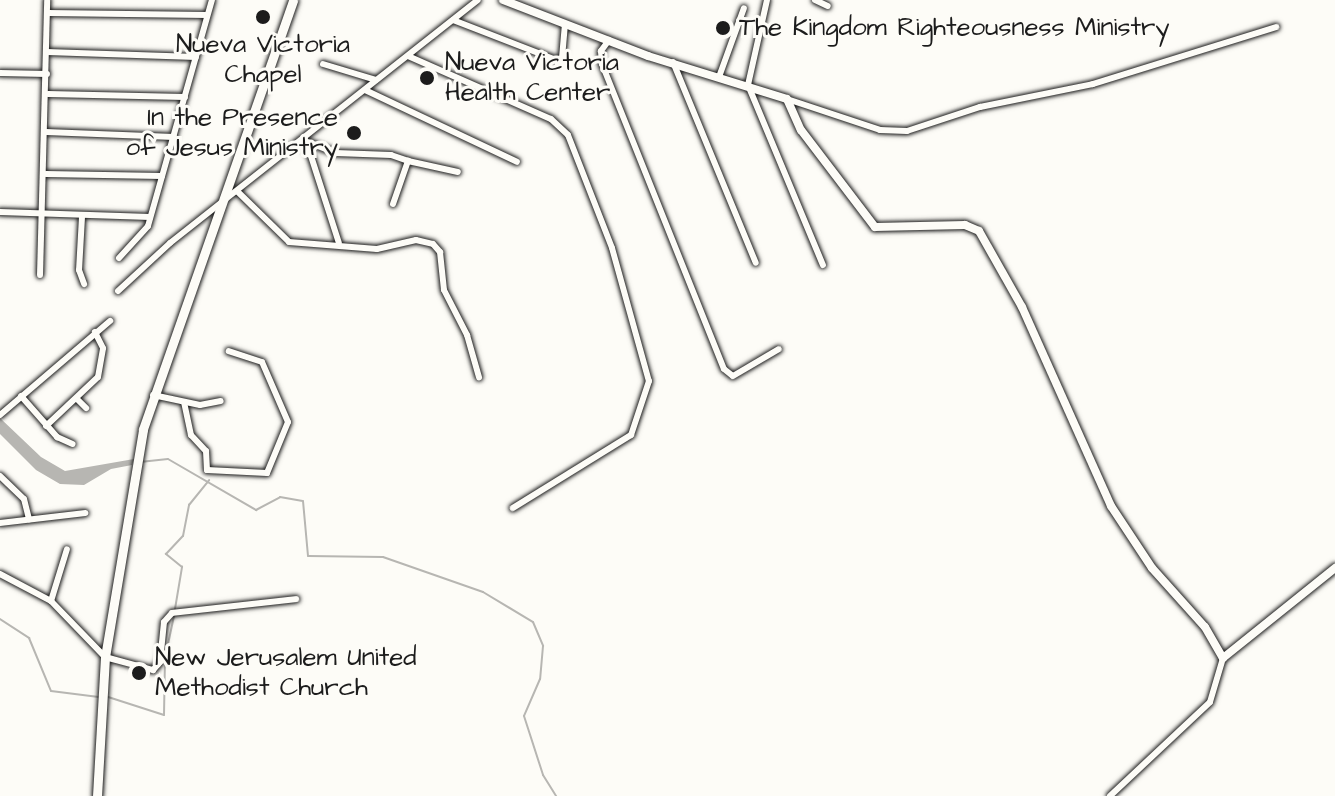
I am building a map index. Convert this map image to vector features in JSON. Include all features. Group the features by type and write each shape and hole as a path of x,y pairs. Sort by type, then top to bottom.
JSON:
{"main road":[{"path":"97,796 105,657 138,450 153,395 293,0"}],"street":[{"path":"40,275 46,174 47,0"},
{"path":"119,258 143,237 212,0"},
{"path":"118,291 223,203 304,142 376,80 478,0"},
{"path":"503,0 609,40 880,130 907,131 980,107 1093,84 1276,27"},
{"path":"767,0 748,85 823,265"},
{"path":"815,0 828,6"},
{"path":"719,77 744,8"},
{"path":"48,13 207,15"},
{"path":"453,20 556,60 562,58 565,24"},
{"path":"609,40 601,51 602,64 724,369 733,376 779,349"},
{"path":"47,52 196,57"},
{"path":"408,56 551,119 568,135 612,248 649,381 631,435 513,508"},
{"path":"673,62 756,263"},
{"path":"323,64 376,80"},
{"path":"0,73 47,74"},
{"path":"365,90 517,162"},
{"path":"48,94 185,97"},
{"path":"787,99 801,130 870,224 887,230 913,224 965,225 988,239 1111,506 1152,568 1205,627 1223,658"},
{"path":"46,132 174,137"},
{"path":"304,142 336,153 408,161 458,172"},
{"path":"304,142 339,243"},
{"path":"393,204 408,161"},
{"path":"46,174 162,176"},
{"path":"238,192 281,239 377,249 416,240 433,244 440,252 444,290 467,335 479,377"},
{"path":"0,212 150,217"},
{"path":"82,217 79,270 84,284"},
{"path":"0,415 110,321"},
{"path":"46,426 77,399 102,370 103,348 95,332"},
{"path":"184,402 191,435 206,451 207,470 267,473 284,443 288,422 262,362 229,351"},
{"path":"153,395 210,406 221,401"},
{"path":"21,396 46,426 73,444"},
{"path":"77,399 86,408"},
{"path":"0,476 24,499 29,519"},
{"path":"0,523 85,513"},
{"path":"51,601 67,549"},
{"path":"1110,796 1210,702 1223,658 1335,568"},
{"path":"0,574 51,601 105,657 153,670 160,662 164,622 172,613 296,599"}],"shaded area":[{"path":"0,418 41,457 65,471 134,459 132,465 111,469 84,485 60,484 36,470 0,434"}],"waterway":[{"path":"140,462 168,459 256,510 280,497 303,501 308,556 383,557 483,592 533,622 543,646 540,679 524,716 543,775 556,796"},
{"path":"175,609 182,567 166,554 183,536 189,505 209,480"},
{"path":"105,696 164,715 165,658 174,616"},
{"path":"0,619 29,638 51,691 99,697"}],"place":[{"name":"Nueva Victoria Chapel","path":"263,17"},
{"name":"The Kingdom Righteousness Ministry","path":"723,28"},
{"name":"Nueva Victoria Health Center","path":"427,78"},
{"name":"In the Presence of Jesus Ministry","path":"354,133"},
{"name":"New Jerusalem United Methodist Church","path":"139,673"}]}
